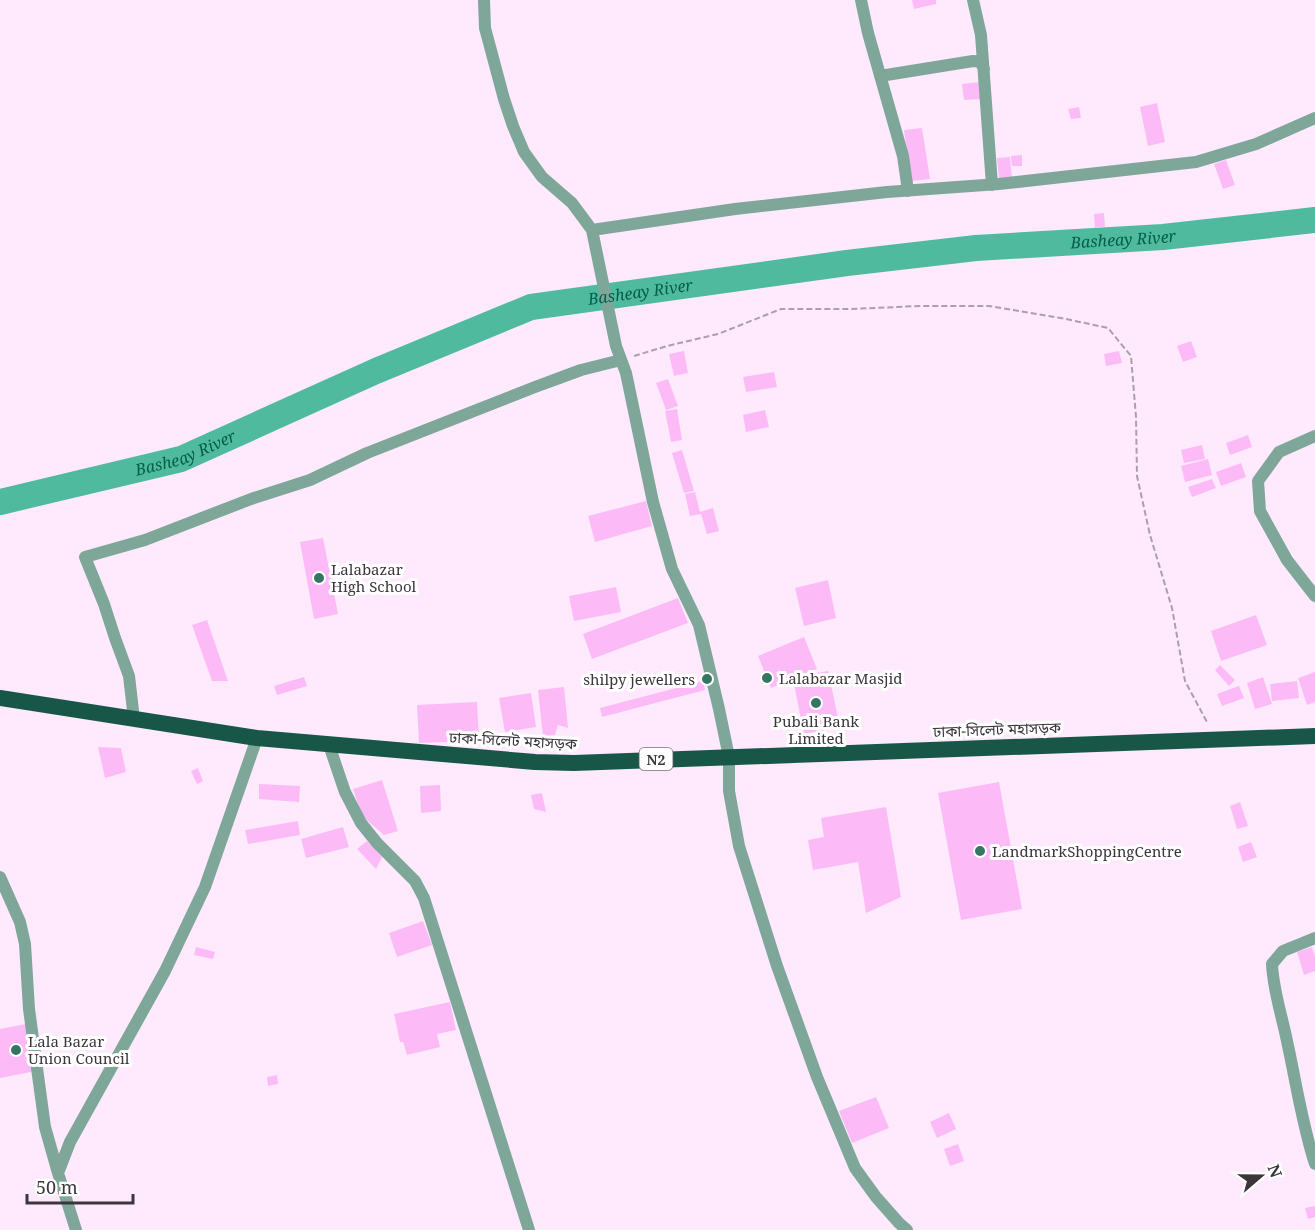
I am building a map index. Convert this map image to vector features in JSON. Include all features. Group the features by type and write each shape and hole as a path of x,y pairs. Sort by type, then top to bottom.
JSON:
{"highway":[{"name":"ঢাকা-সিলেট মহাসড়ক","path":"0,698 257,738 535,762 574,763 1315,736"}],"street":[{"path":"484,0 485,28 504,99 524,152 542,177 572,202 592,230 616,346 626,373 653,502 672,569 699,625 729,757 729,791 739,846 781,977 817,1077 855,1168 876,1197 907,1230"},
{"path":"861,0 868,33 903,156 908,191"},
{"path":"973,0 981,35 992,185"},
{"path":"880,76 973,61 981,62 984,70"},
{"path":"592,230 735,209 908,191 992,185 1196,162 1256,144 1315,118"},
{"path":"134,719 129,676 85,557 145,540 251,499 310,480 368,453 535,387 581,370 621,360"},
{"path":"1315,436 1280,452 1258,481 1260,511 1287,560 1315,596"},
{"path":"58,1173 70,1142 165,972 205,887 257,738"},
{"path":"329,745 345,792 360,823 415,881 424,898 529,1230"},
{"path":"0,877 20,922 25,944 29,1009 45,1127 76,1230"},
{"path":"1315,938 1283,951 1272,964 1272,975 1315,1164"}],"path":[{"path":"621,360 718,334 781,309 989,306 1108,328 1131,356 1136,417 1137,476 1150,535 1172,608 1185,681 1217,740"}],"building":[{"path":"912,0 936,0 936,4 914,9"},
{"path":"980,82 981,99 964,100 962,84"},
{"path":"1157,103 1165,142 1148,146 1140,107"},
{"path":"1079,107 1081,118 1071,119 1068,109"},
{"path":"922,128 930,179 911,181 904,130"},
{"path":"1022,155 1022,166 1012,166 1011,156"},
{"path":"1010,157 1012,178 999,179 997,158"},
{"path":"1226,160 1235,185 1223,189 1214,164"},
{"path":"1104,213 1105,227 1095,228 1094,214"},
{"path":"1191,341 1197,357 1183,362 1177,346"},
{"path":"684,351 688,373 674,376 669,354"},
{"path":"1119,351 1122,363 1106,366 1104,354"},
{"path":"774,372 777,387 746,392 743,377"},
{"path":"668,379 678,406 666,410 656,383"},
{"path":"677,409 682,440 671,442 665,411"},
{"path":"765,410 769,427 746,432 743,415"},
{"path":"1248,435 1252,447 1230,455 1226,443"},
{"path":"1202,445 1205,459 1184,463 1181,450"},
{"path":"682,450 694,491 684,493 672,453"},
{"path":"1208,459 1212,475 1185,482 1181,466"},
{"path":"1241,463 1246,477 1221,486 1216,472"},
{"path":"1212,479 1216,488 1192,497 1188,487"},
{"path":"695,492 700,512 713,508 719,531 707,534 701,514 690,516 685,494"},
{"path":"646,501 652,526 595,542 588,516"},
{"name":"Lalabazar High School","path":"323,538 338,614 314,619 300,542"},
{"path":"828,580 836,618 804,626 795,588"},
{"path":"616,587 621,612 574,621 569,596"},
{"path":"678,598 688,623 592,659 583,634"},
{"path":"1256,615 1267,645 1221,661 1211,631"},
{"path":"207,620 228,681 212,681 192,625"},
{"path":"804,637 817,669 796,677 828,671 840,727 804,734 793,679 771,688 758,656"},
{"path":"1220,665 1235,680 1229,686 1215,670"},
{"path":"1315,672 1315,702 1307,705 1298,678"},
{"path":"304,677 307,686 277,695 274,686"},
{"path":"1263,677 1272,704 1255,709 1247,683"},
{"path":"703,681 705,690 602,717 600,708"},
{"path":"1297,681 1299,698 1272,701 1270,684"},
{"path":"1239,686 1244,698 1222,706 1217,694"},
{"path":"564,687 568,728 558,725 555,735 543,737 538,690"},
{"path":"531,693 536,727 505,732 499,698"},
{"path":"477,702 479,741 419,743 417,705"},
{"path":"98,747 121,748 126,772 105,778"},
{"path":"198,768 203,781 197,784 191,771"},
{"path":"382,780 398,831 384,835 362,816 353,789"},
{"name":"LandmarkShoppingCentre","path":"999,782 1022,909 961,920 938,793"},
{"path":"259,784 300,786 299,802 259,799"},
{"path":"440,785 441,811 421,813 420,786"},
{"path":"542,793 546,812 534,809 531,795"},
{"path":"1240,802 1248,826 1237,829 1230,806"},
{"path":"886,807 901,897 866,913 858,862 813,870 808,840 824,837 821,818"},
{"path":"298,821 300,835 248,844 245,830"},
{"path":"343,827 349,847 306,858 301,839"},
{"path":"367,841 382,857 376,869 357,849"},
{"path":"1251,842 1257,857 1243,862 1238,847"},
{"path":"423,921 432,945 397,957 389,933"},
{"path":"196,947 215,952 213,959 194,955"},
{"path":"1312,947 1315,971 1304,975 1297,952"},
{"path":"450,1002 456,1030 437,1034 440,1047 407,1055 403,1042 400,1042 394,1014"},
{"name":"Lala Bazar Union Council","path":"26,1024 36,1071 0,1078 0,1029"},
{"path":"277,1075 278,1084 268,1086 267,1077"},
{"path":"876,1097 889,1128 852,1143 839,1111"},
{"path":"949,1113 956,1129 937,1138 930,1122"},
{"path":"958,1144 964,1161 950,1166 944,1149"},
{"path":"1315,1206 1315,1217 1308,1219 1305,1208"}],"waterway":[{"name":"Basheay River","path":"0,502 181,459 376,371 531,307 847,263 976,248 1163,237 1315,220"}],"place":[{"name":"Lalabazar High School","path":"319,578"},
{"name":"Lalabazar Masjid","path":"767,678"},
{"name":"shilpy jewellers","path":"707,679"},
{"name":"Pubali Bank Limited","path":"816,703"},
{"name":"LandmarkShoppingCentre","path":"980,851"},
{"name":"Lala Bazar Union Council","path":"16,1050"}]}
